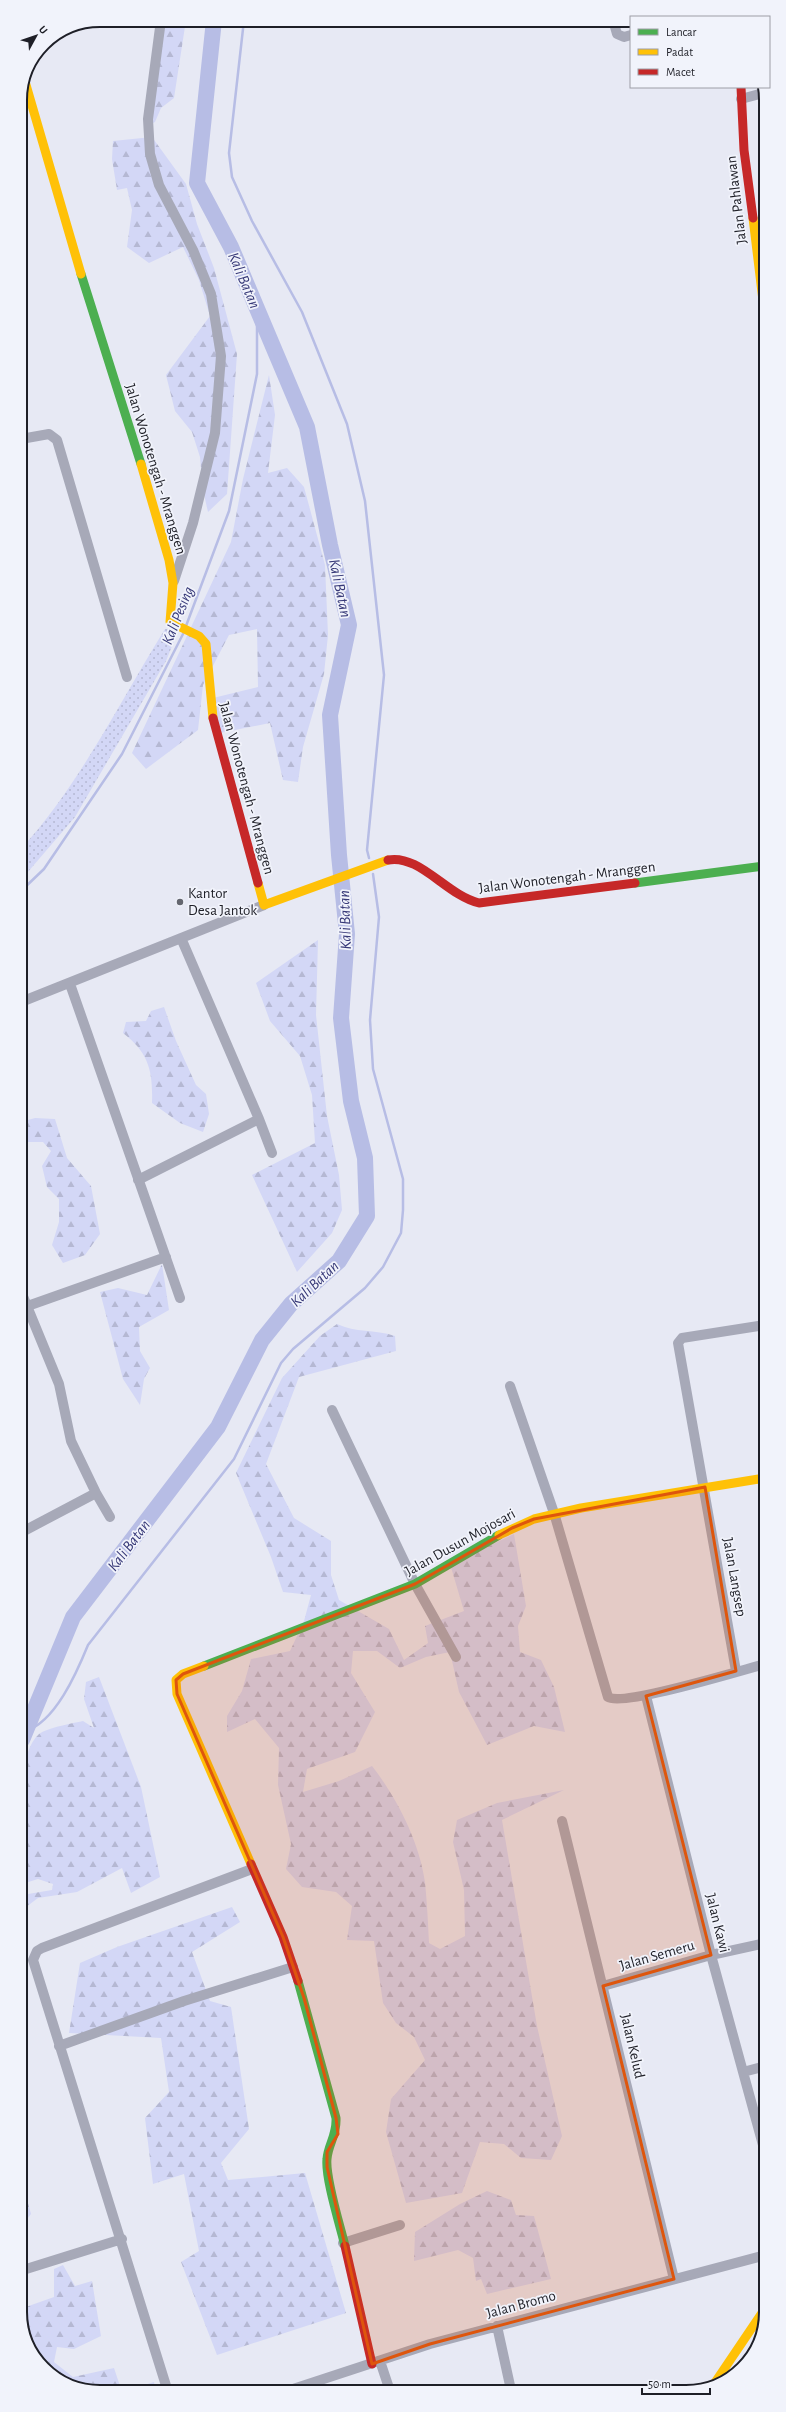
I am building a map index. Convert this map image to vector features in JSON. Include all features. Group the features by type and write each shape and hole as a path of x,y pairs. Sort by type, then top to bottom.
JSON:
{"street":[{"path":"160,27 148,119 150,154 159,185 193,250 211,294 221,356 215,433 193,523 173,583"},
{"path":"615,27 617,34 624,37 630,35"},
{"name":"Jalan Pahlawan","path":"740,88 744,150 759,268"},
{"name":"Jalan Wonotengah - Mranggen","path":"28,92 89,303 131,428 169,560 173,583 170,622 199,637 208,648 209,697 213,721 264,905 382,862 404,860 414,863 469,902 479,903 759,867"},
{"path":"741,99 758,94"},
{"path":"27,438 49,434 57,440 127,677"},
{"path":"27,1000 70,984 264,905"},
{"path":"181,938 272,1152"},
{"path":"70,984 180,1298"},
{"path":"138,1180 259,1119"},
{"path":"27,1306 166,1257"},
{"path":"27,1314 59,1384 71,1441 96,1493 110,1517"},
{"name":"Jalan Langsep","path":"736,1671 705,1487 678,1343 682,1338 759,1326"},
{"path":"510,1386 554,1513 605,1692 608,1697 617,1700 646,1696 759,1665"},
{"path":"332,1410 415,1584 456,1657"},
{"name":"Jalan Dusun Mojosari","path":"252,1869 177,1694 176,1680 182,1675 415,1584 512,1528 554,1513 759,1479"},
{"path":"27,1529 96,1493"},
{"name":"Jalan Kawi","path":"646,1696 711,1956 759,2130"},
{"name":"Jalan Kelud","path":"562,1821 674,2279"},
{"path":"166,2385 122,2239 34,1968 33,1960 36,1951 129,1914 252,1869 283,1937 304,1998 336,2118 338,2134 327,2152 326,2158 344,2243 376,2363 387,2385"},
{"name":"Jalan Semeru","path":"603,1986 711,1956 759,1945"},
{"path":"59,2046 184,2001 293,1967"},
{"path":"743,2072 759,2068"},
{"path":"344,2243 400,2226"},
{"path":"27,2269 122,2239"},
{"name":"Jalan Bromo","path":"306,2385 430,2344 759,2257"},
{"path":"719,2376 758,2318"},
{"path":"497,2326 510,2385"}],"highlighted area":[{"path":"705,1487 736,1671 646,1696 711,1955 603,1986 674,2279 430,2344 372,2364 327,2167 327,2152 338,2134 336,2118 304,1998 283,1937 177,1694 176,1680 183,1674 415,1584 512,1528 534,1519"}],"green space":[{"path":"159,27 185,27 174,98 161,108 155,122 147,126"},
{"path":"152,137 186,184 197,224 214,268 237,354 227,494 208,512 203,490 200,457 192,432 175,411 166,375 210,316 199,280 183,247 149,263 127,247 132,210 127,188 117,190 112,159 113,141"},
{"path":"269,375 275,415 268,473 287,468 304,487 325,565 328,635 324,674 303,747 298,782 283,780 270,723 220,733 213,698 258,687 257,629 229,635 203,685 198,730 146,769 132,753 231,542 243,479"},
{"path":"165,629 173,629 174,641 166,661 75,817 27,873 27,842 62,798 98,742"},
{"path":"318,940 316,1015 327,1116 339,1175 342,1210 332,1233 297,1272 252,1175 315,1143 312,1095 300,1056 270,1021 256,983"},
{"path":"164,1007 176,1041 196,1085 206,1094 209,1114 203,1132 180,1123 152,1103 152,1081 148,1064 139,1048 123,1033 126,1022 146,1021 151,1011"},
{"path":"35,1118 55,1119 67,1158 91,1186 100,1234 85,1255 63,1263 52,1245 59,1222 59,1199 47,1187 42,1166 51,1151 43,1142 27,1142 27,1120"},
{"path":"162,1264 169,1310 139,1327 140,1351 150,1368 144,1379 140,1405 123,1379 100,1292 118,1288 147,1295"},
{"path":"337,1324 351,1329 380,1332 395,1336 396,1351 299,1377 266,1464 294,1518 331,1541 331,1575 339,1600 389,1629 404,1660 428,1643 425,1626 464,1611 450,1564 514,1534 526,1606 518,1626 520,1652 541,1660 554,1687 565,1732 534,1726 487,1745 459,1692 450,1652 426,1657 400,1668 377,1651 353,1651 351,1673 375,1712 355,1752 307,1769 303,1792 339,1781 372,1766 381,1778 406,1821 418,1851 425,1882 429,1943 440,1949 465,1936 464,1890 453,1842 457,1820 497,1803 564,1790 502,1820 537,2026 562,2136 551,2160 521,2158 504,2144 480,2142 462,2193 406,2203 386,2132 391,2099 425,2060 414,2037 396,2023 383,2003 374,1941 347,1940 352,1906 336,1892 302,1887 286,1869 291,1844 278,1785 279,1748 255,1719 227,1732 227,1716 242,1691 251,1659 290,1651 304,1621 311,1595 283,1592 271,1557 236,1473 282,1378 320,1336"},
{"path":"99,1677 141,1787 160,1877 131,1893 122,1868 77,1892 38,1898 27,1906 27,1894 52,1890 53,1884 38,1879 27,1882 27,1756 32,1743 39,1734 43,1732 60,1726 83,1721 94,1728 84,1699 86,1682"},
{"path":"232,1907 240,1922 192,1952 210,2001 231,2007 249,2129 221,2163 228,2180 305,2173 346,2313 217,2355 181,2262 199,2251 184,2174 153,2184 145,2118 169,2092 161,2038 69,2033 80,1963 117,1947"},
{"path":"759,1964 759,1990 758,1988"},
{"path":"487,2191 511,2200 516,2215 534,2216 551,2279 487,2294 481,2279 476,2281 473,2258 458,2250 414,2261 415,2232 460,2204"},
{"path":"27,2200 31,2214 27,2219"},
{"path":"63,2265 75,2286 92,2281 101,2336 74,2349 57,2347 54,2362 73,2377 114,2368 120,2385 95,2385 77,2381 52,2367 39,2352 29,2331 27,2307 54,2297 54,2269"},
{"path":"154,2382 155,2385 144,2385"}],"waterway":[{"name":"Kali Batan","path":"27,1728 73,1617 218,1427 262,1340 291,1304 339,1261 367,1216 365,1158 351,1101 341,1018 347,934 339,855 330,715 349,625 330,545 307,427 231,247 197,183 213,27"},
{"path":"243,27 229,153 232,177 252,221 302,312 347,424 365,501 384,675 367,850 369,858"},
{"name":"Kali Pesing","path":"186,626 229,511 257,374 257,308"},
{"name":"Kali Pesing","path":"27,885 44,869 122,754 183,634"},
{"path":"27,1730 36,1726 46,1718 55,1707 64,1695 78,1669 88,1645 234,1459 281,1363 293,1349 365,1288 383,1267 401,1233 403,1179 373,1069 370,1020 379,917 373,874"}],"traffic: fast":[{"path":"81,274 141,464"},
{"path":"635,883 759,867"},
{"path":"204,1666 415,1584 499,1535"},
{"path":"298,1981 336,2118 335,2130 327,2159 327,2167 330,2189 345,2246"}],"traffic: slow":[{"path":"28,92 81,274"},
{"path":"753,218 759,268"},
{"path":"141,464 169,560 173,583 170,622 199,636 206,644 213,718"},
{"path":"258,883 264,905 388,860"},
{"path":"499,1535 534,1519 581,1508 759,1479"},
{"path":"204,1666 183,1674 176,1680 177,1694 251,1864"},
{"path":"719,2376 758,2318"}],"traffic: jam":[{"path":"741,88 744,150 753,218"},
{"path":"213,718 258,883"},
{"path":"388,860 400,860 411,863 455,892 467,899 479,903 635,883"},
{"path":"251,1864 283,1937 298,1981"},
{"path":"345,2246 372,2364"}],"place":[{"name":"Kantor Desa Jantok","path":"180,902"}]}
